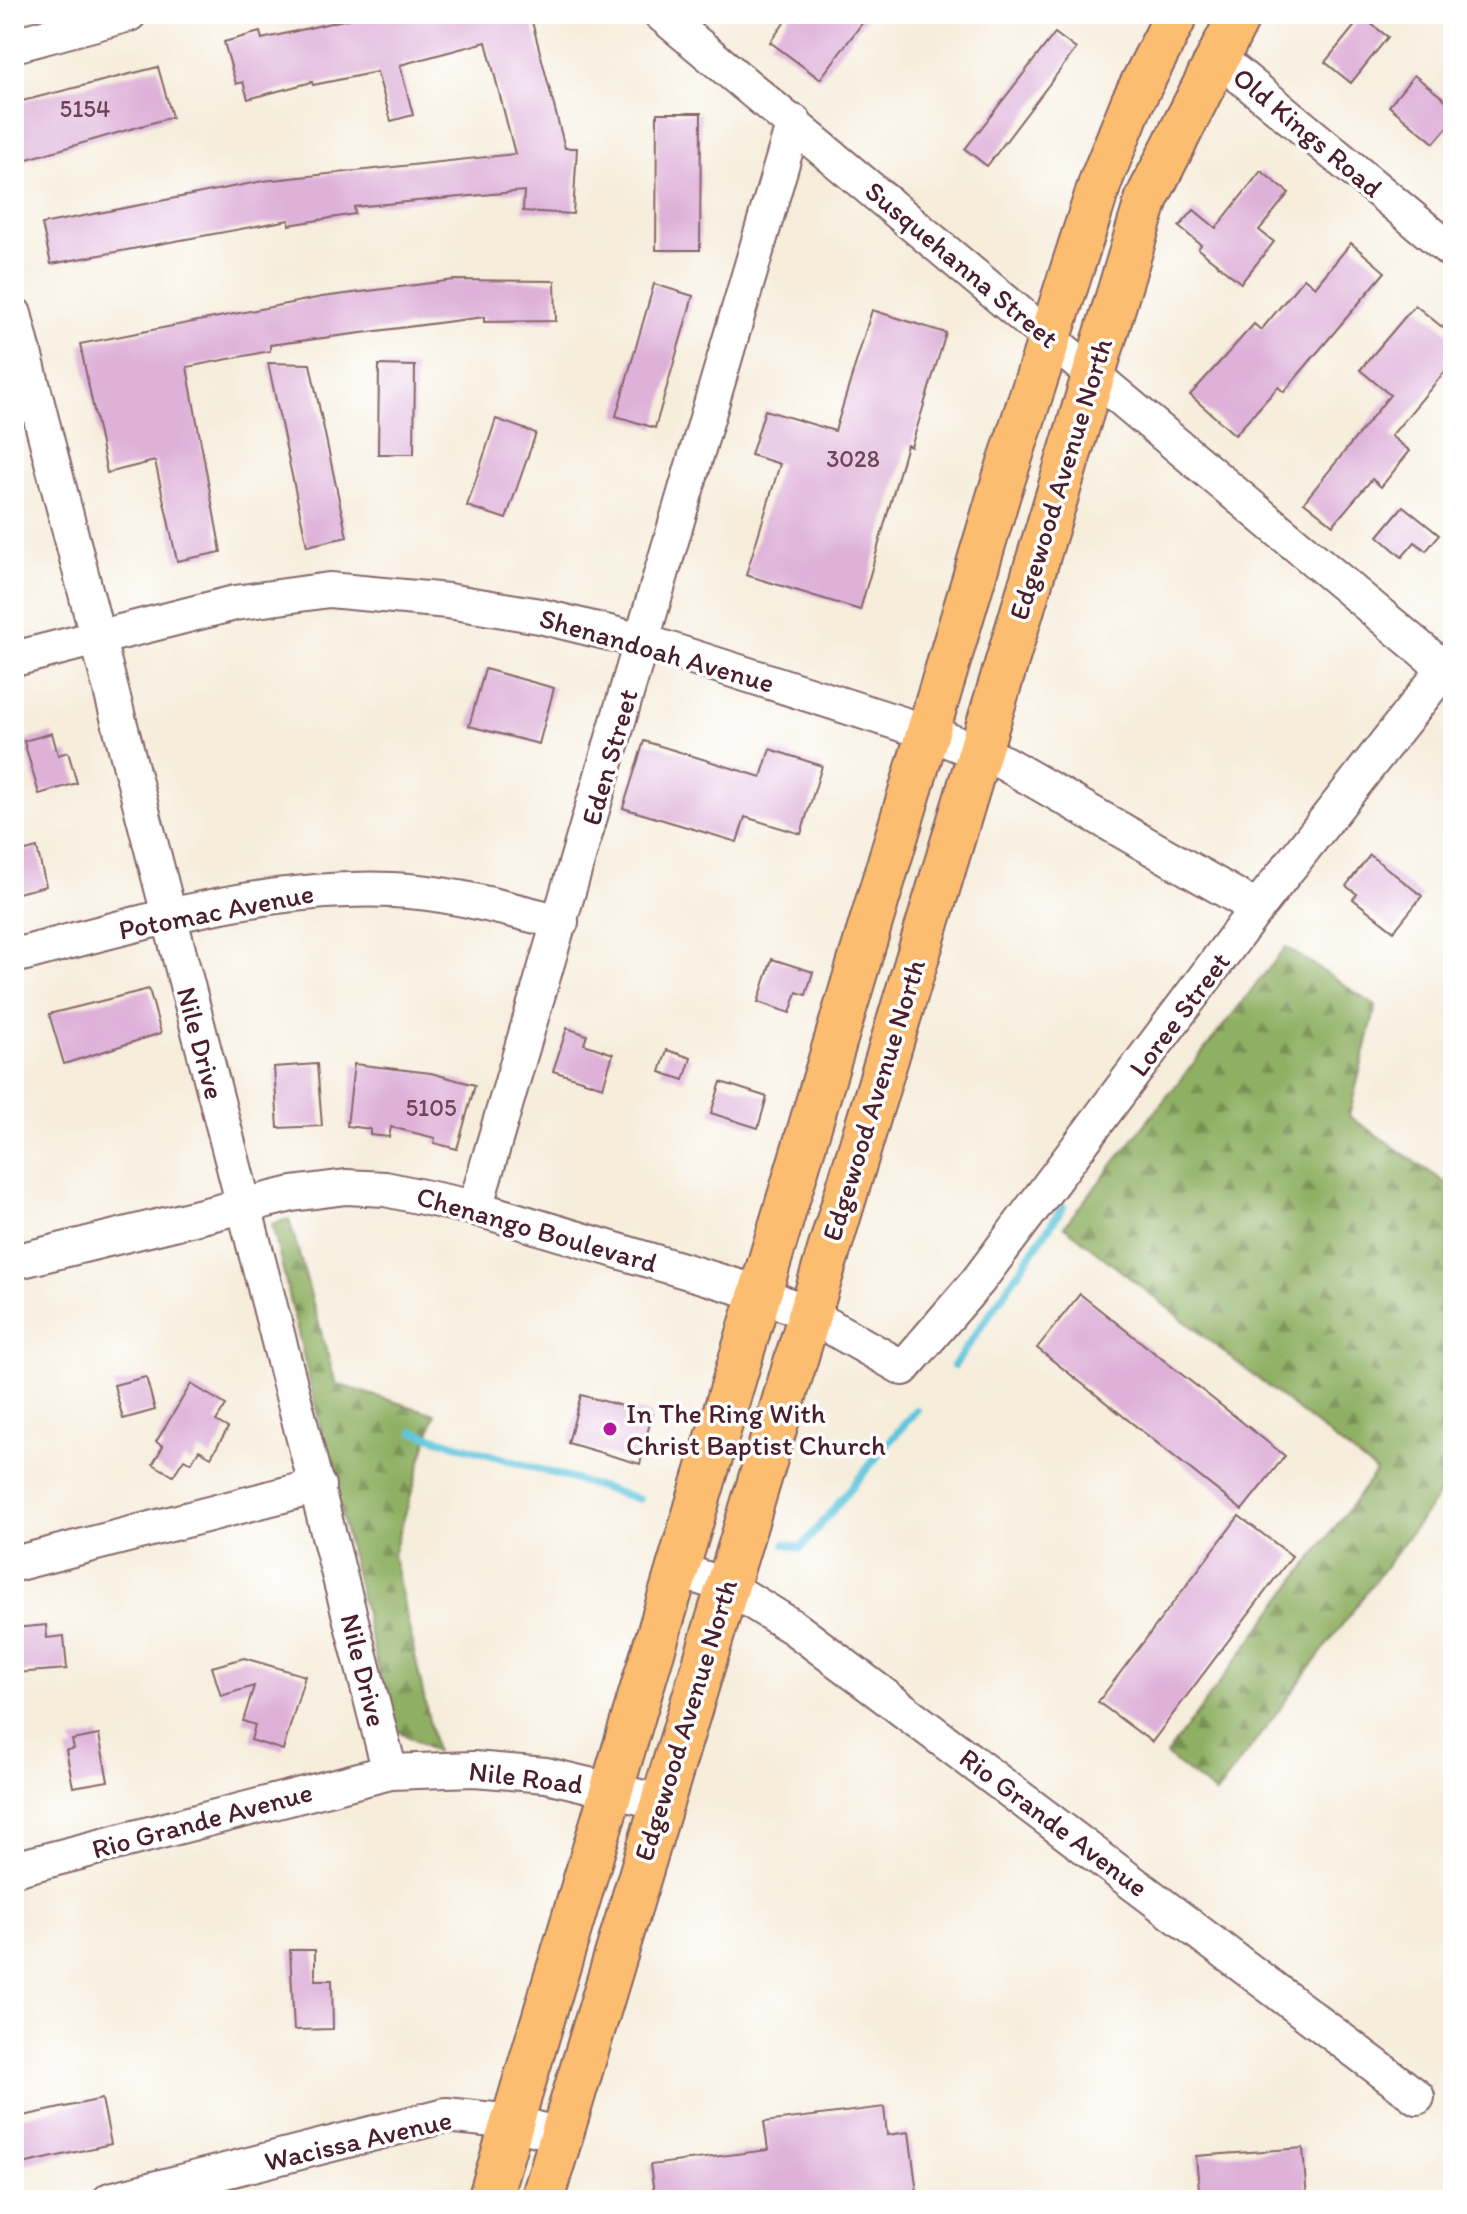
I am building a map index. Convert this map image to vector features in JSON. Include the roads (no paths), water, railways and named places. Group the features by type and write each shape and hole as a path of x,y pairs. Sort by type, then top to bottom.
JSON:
{"main road":[{"name":"Edgewood Avenue North","path":"542,2200 725,1585 1147,198 1240,14"},
{"name":"Edgewood Avenue North","path":"489,2200 1049,337 1101,180 1169,17"},
{"name":"Old Kings Road","path":"1169,17 1217,57"}],"street":[{"path":"14,45 129,14"},
{"name":"Susquehanna Street","path":"661,14 794,122 1093,375 1449,663"},
{"name":"Old Kings Road","path":"1217,57 1453,252"},
{"name":"Eden Street","path":"475,1208 794,122"},
{"name":"Nile Drive","path":"17,333 390,1772"},
{"name":"Shenandoah Avenue","path":"14,659 235,603 329,590 448,601 540,616 642,641 930,733 1004,763 1257,908"},
{"name":"Loree Street","path":"903,1368 1028,1216 1257,908 1449,663"},
{"name":"Potomac Avenue","path":"14,956 241,901 331,890 396,890 464,899 561,922"},
{"name":"Chenango Boulevard","path":"14,1262 244,1203 346,1187 428,1195 762,1294 808,1314 903,1368"},
{"path":"14,1564 318,1486"},
{"name":"Rio Grande Avenue","path":"677,1570 725,1585 793,1627 1417,2097"},
{"name":"Nile Road","path":"390,1772 474,1769 546,1775 614,1788 661,1802"},
{"name":"Rio Grande Avenue","path":"14,1869 390,1772"},
{"name":"Wacissa Avenue","path":"110,2200 446,2115 513,2122 561,2136"}],"waterway":[{"path":"954,1366 1063,1207"},
{"path":"785,1544 801,1548 916,1410"},
{"path":"414,1432 639,1499"}],"place":[{"name":"In The Ring With Christ Baptist Church","path":"610,1429"}]}
